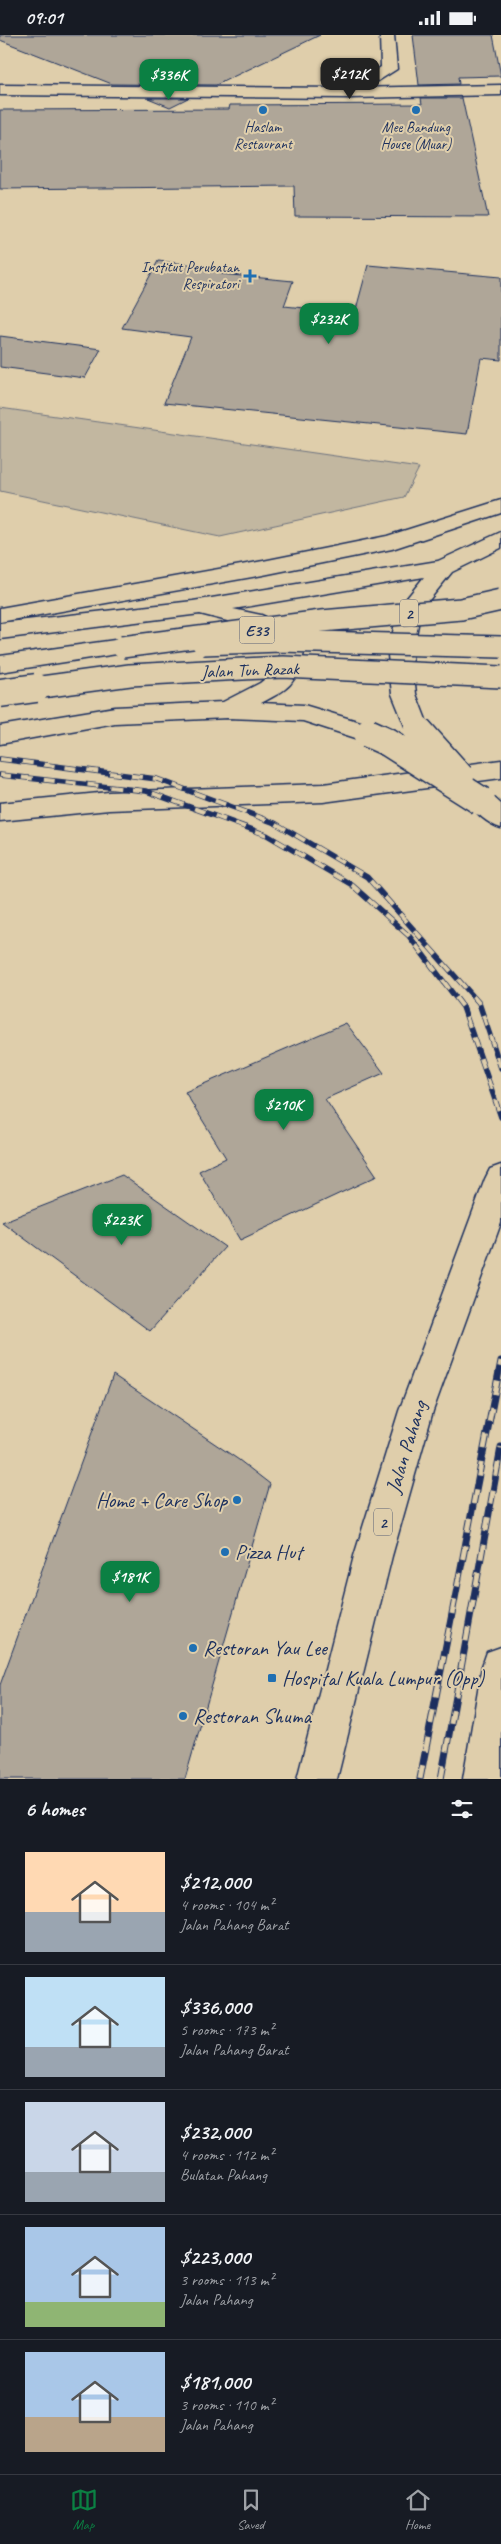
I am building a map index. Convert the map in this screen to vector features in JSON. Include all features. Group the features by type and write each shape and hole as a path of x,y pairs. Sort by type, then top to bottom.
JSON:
{"main road":[{"path":"387,35 388,69"},
{"path":"388,69 402,79 424,87 451,90"},
{"path":"297,91 353,84 373,78 388,69"},
{"path":"0,90 297,91 350,93 501,90"},
{"path":"0,615 263,569 392,542 501,505"},
{"name":"2","path":"501,539 444,567 410,609 400,655 404,694 418,731 481,801 501,819"},
{"path":"0,631 193,608 444,567"},
{"name":"E33","path":"122,647 322,621 461,609 501,600"},
{"path":"193,608 253,620 283,633 292,653 286,675 269,689 228,710"},
{"name":"Jalan Tun Razak","path":"0,664 122,647 280,641 501,647"},
{"name":"Jalan Tun Razak","path":"0,693 130,675 283,667 501,677"},
{"path":"0,735 115,715 228,710 304,713 388,741 481,801"},
{"path":"0,812 109,801 323,793 501,769"},
{"name":"Jalan Pahang","path":"317,1779 373,1556 416,1411 501,1179"},
{"path":"482,1779 501,1666"}],"shaded area":[{"path":"0,408 419,468 404,497 220,537 0,491"}],"building":[{"path":"0,35 320,35 216,85 112,84 0,40"},
{"path":"413,35 493,35 501,76 458,77 459,84 419,85"},
{"path":"148,98 188,98 170,107"},
{"path":"421,98 462,98 488,217 295,216 294,186 0,189 0,110 229,109 230,105 422,104"},
{"path":"158,261 224,268 221,274 293,281 284,306 355,313 368,265 501,277 501,360 481,358 467,434 164,403 191,337 122,328"},
{"path":"0,336 101,349 85,378 0,367"},
{"path":"346,1023 384,1073 325,1099 377,1176 240,1240 199,1171 226,1158 185,1092"},
{"path":"122,1175 225,1247 150,1331 2,1222"},
{"path":"113,1375 239,1460 270,1484 185,1779 0,1779 0,1685"}],"railway":[{"path":"0,759 157,779 275,823 367,877 479,1003 501,1068"},
{"path":"0,775 146,791 267,835 352,885 409,936 463,1007 501,1117"},
{"path":"420,1779 501,1361"},
{"path":"441,1779 501,1447"}],"place":[{"name":"Haslam Restaurant","path":"263,110"},
{"name":"Mee Bandung House (Muar)","path":"416,110"},
{"name":"Institut Perubatan Respiratori","path":"250,276"},
{"name":"Home + Care Shop","path":"237,1500"},
{"name":"Pizza Hut","path":"225,1552"},
{"name":"Restoran Yau Lee","path":"193,1648"},
{"name":"Hospital Kuala Lumpur (Opp)","path":"272,1678"},
{"name":"Restoran Shuma","path":"183,1716"}]}
